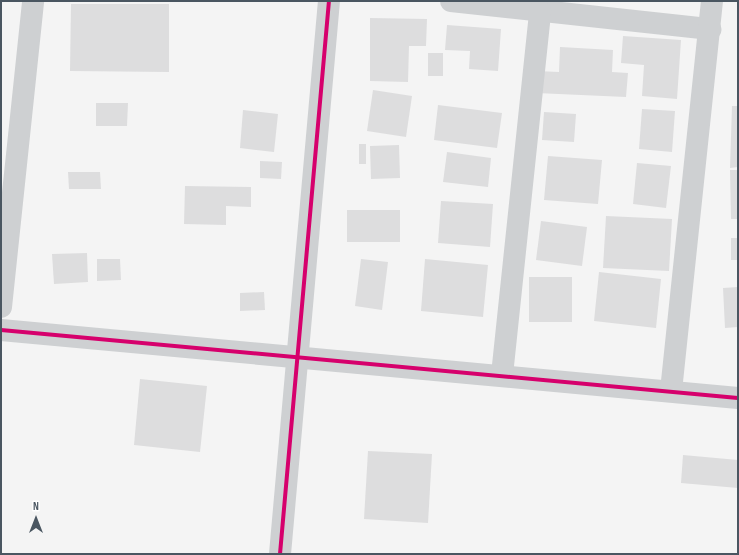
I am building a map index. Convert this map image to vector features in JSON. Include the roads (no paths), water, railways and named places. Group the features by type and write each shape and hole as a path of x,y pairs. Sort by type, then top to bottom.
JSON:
{"street":[{"path":"1,307 33,1"},
{"path":"280,554 329,1"},
{"path":"451,1 710,29"},
{"path":"671,391 712,1"},
{"path":"502,375 540,11"},
{"path":"1,330 298,358 502,375 738,398"}]}
